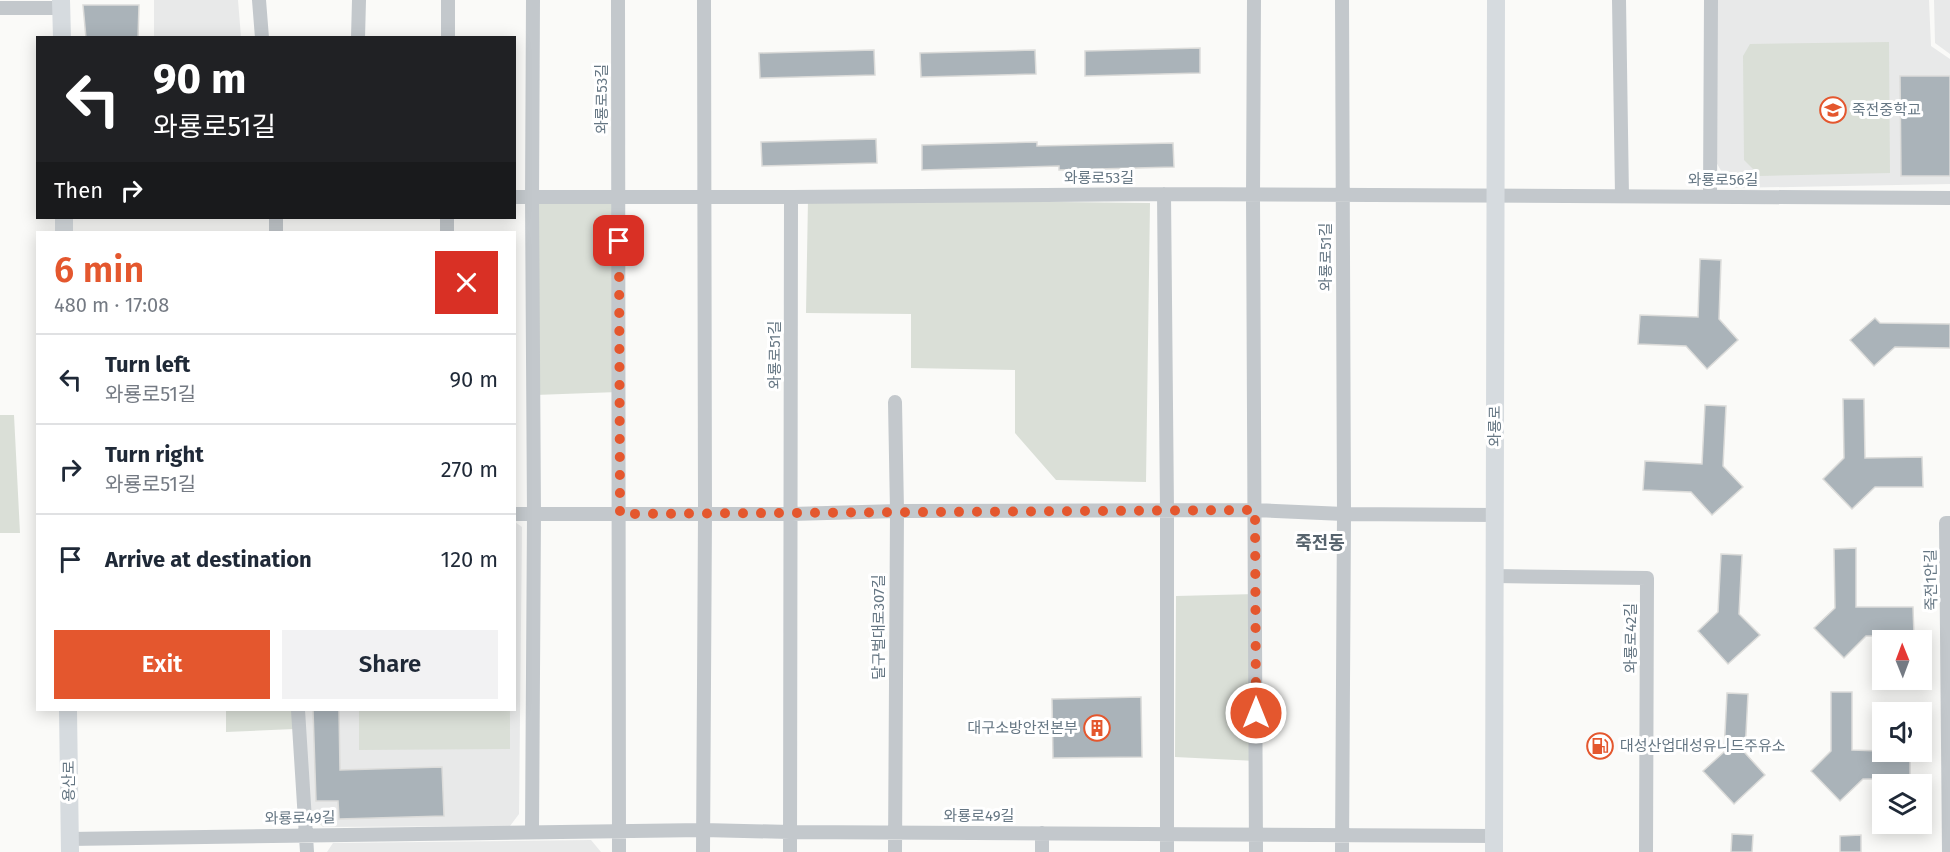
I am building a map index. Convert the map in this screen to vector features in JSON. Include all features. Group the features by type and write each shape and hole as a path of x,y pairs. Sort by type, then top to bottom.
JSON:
{"main road":[{"name":"와룡로","path":"1494,844 1496,0"},
{"path":"62,4 62,36"},
{"name":"용산로","path":"69,711 70,845"}],"street":[{"path":"259,0 262,36"},
{"path":"358,36 359,0"},
{"path":"448,0 448,36"},
{"path":"532,832 533,0"},
{"name":"와룡로53길","path":"618,0 619,198"},
{"path":"703,852 704,0"},
{"path":"1254,0 1256,852"},
{"name":"와룡로51길","path":"1342,0 1344,514"},
{"path":"1619,0 1622,196"},
{"path":"1710,196 1711,0"},
{"path":"0,8 62,4"},
{"path":"1164,194 1167,852"},
{"name":"와룡로53길","path":"516,197 1495,195"},
{"name":"와룡로56길","path":"1495,195 1950,198"},
{"name":"와룡로51길","path":"791,197 792,514"},
{"path":"619,198 619,852"},
{"name":"달구벌대로307길","path":"895,402 897,511 895,852"},
{"path":"516,514 1255,510 1344,514 1495,515"},
{"path":"790,852 792,514"},
{"path":"1342,852 1344,514"},
{"name":"죽전1안길","path":"1948,523 1949,852"},
{"name":"와룡로42길","path":"1495,576 1647,578 1646,852"},
{"path":"298,711 307,852"},
{"name":"와룡로49길","path":"70,845 306,835 703,830 1342,834 1494,844"},
{"path":"1042,833 1042,852"}],"shaded area":[{"path":"154,0 238,0 241,36 154,36"},
{"name":"죽전중학교","path":"1716,0 1929,0 1931,46 1950,59 1950,184 1731,188 1716,162"},
{"path":"1934,0 1950,0 1950,54 1935,43"},
{"path":"1889,42 1890,173 1760,176 1744,160 1743,56 1750,44"},
{"path":"808,199 1150,203 1146,482 1056,480 1015,433 1015,370 911,368 911,314 806,313"},
{"path":"534,204 618,204 618,392 535,395"},
{"path":"0,415 14,415 20,533 0,533"},
{"path":"516,523 522,527 519,814 510,826 323,827 309,815 303,711 516,711"},
{"path":"1256,594 1256,761 1175,757 1176,596"},
{"path":"226,711 293,711 294,729 226,732"},
{"path":"359,711 510,711 510,749 359,750"},
{"path":"591,840 601,852 327,852 333,843"}],"building":[{"path":"83,5 139,5 138,36 86,36"},
{"path":"1200,48 1200,73 1085,76 1085,51"},
{"path":"874,50 875,75 760,78 759,53"},
{"path":"1035,50 1036,74 921,77 920,53"},
{"path":"1900,76 1950,76 1950,176 1901,176"},
{"path":"876,139 877,163 762,166 761,142"},
{"path":"1037,142 1037,146 1173,143 1174,167 1059,170 1059,166 922,170 922,145"},
{"path":"1700,259 1721,260 1719,319 1738,340 1707,369 1686,346 1638,344 1640,315 1698,317"},
{"path":"1875,318 1880,323 1950,324 1950,348 1895,347 1874,366 1850,340"},
{"path":"1843,399 1864,399 1865,458 1922,457 1923,487 1875,487 1852,509 1823,479 1844,458"},
{"path":"1705,405 1726,406 1723,466 1743,487 1712,515 1691,492 1643,490 1645,461 1702,464"},
{"path":"1856,548 1856,607 1913,607 1914,630 1872,630 1872,636 1866,636 1844,658 1814,628 1835,608 1834,549"},
{"path":"1721,554 1742,555 1739,614 1760,635 1728,664 1698,631 1718,612"},
{"path":"1831,692 1852,692 1852,750 1872,751 1872,762 1910,762 1910,774 1872,774 1872,779 1863,779 1840,801 1811,771 1831,751"},
{"path":"1727,693 1748,694 1745,753 1765,775 1734,804 1703,771 1724,752"},
{"name":"대구소방안전본부","path":"1141,697 1142,757 1053,758 1052,699"},
{"path":"313,711 339,711 340,770 442,767 444,816 339,819 338,801 316,801"},
{"path":"1732,834 1753,835 1752,852 1731,852"},
{"path":"1861,835 1861,852 1840,852 1840,836"}],"place":[{"name":"죽전중학교","path":"1833,110"},
{"name":"대구소방안전본부","path":"1097,728"},
{"name":"대성산업대성유니드주유소","path":"1600,746"}],"district":[{"name":"죽전동","path":"1320,543"}],"route":[{"path":"619,241 620,514 1255,510 1256,713"}]}
